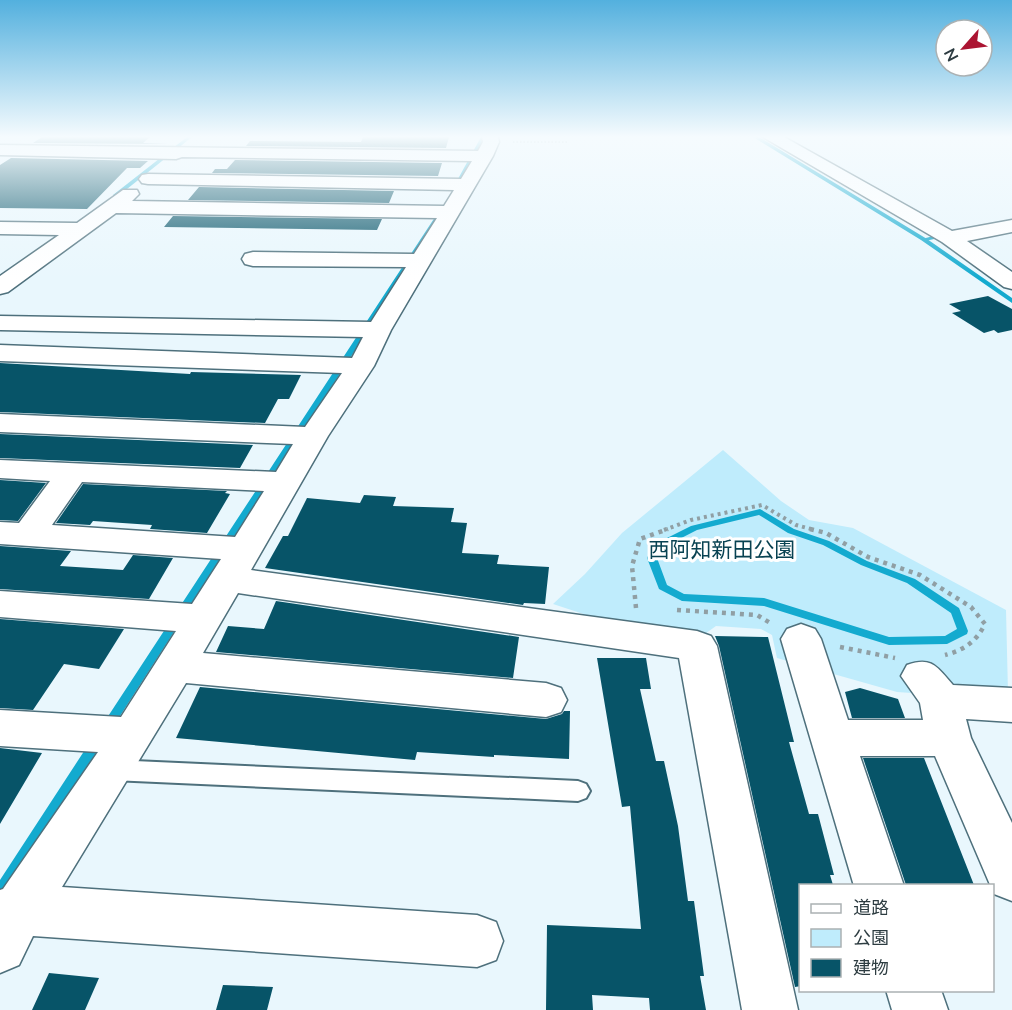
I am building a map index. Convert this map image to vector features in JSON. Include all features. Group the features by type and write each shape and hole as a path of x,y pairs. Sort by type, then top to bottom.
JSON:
{"street":[{"path":"0,287 74,229 112,207 141,184"},
{"path":"112,207 338,184"},
{"path":"6,924 125,747 175,666 202,619 229,556 285,482 301,435 360,366 364,330 412,261 460,184"},
{"path":"854,184 949,238 1012,282"},
{"path":"949,238 1012,226"},
{"path":"0,228 74,229"},
{"path":"253,259 412,261"},
{"path":"0,323 364,330"},
{"path":"0,353 360,366"},
{"path":"0,423 301,435"},
{"path":"0,469 285,482"},
{"path":"14,534 72,473"},
{"path":"14,534 229,556 697,646 770,1010"},
{"path":"0,604 202,619"},
{"path":"801,639 879,884"},
{"path":"175,666 546,700"},
{"path":"832,738 929,693"},
{"path":"929,693 942,701 1012,705"},
{"path":"929,693 1012,878"},
{"path":"0,728 81,733 125,747"},
{"path":"6,924 477,941"},
{"path":"914,992 920,1010"}],"lane":[{"path":"125,747 578,791"}],"path":[{"path":"647,611 636,611 632,566 640,539 691,520 762,505 796,525 826,533 868,557 920,575 971,607 985,624 978,640 958,652 929,693 801,639 790,637 757,615 670,610"}],"green space":[{"name":"西阿知新田公園","path":"723,450 781,501 809,520 853,528 1006,610 1008,693 956,696 897,692 777,658 772,635 761,629 716,626 695,641 614,624 553,604 585,574 622,533"}],"water":[{"path":"830,184 837,184 927,239 1012,298 1012,303 921,240"}],"building":[{"path":"0,184 111,184 87,209 0,208"},
{"path":"199,187 394,191 389,203 188,200"},
{"path":"173,216 382,219 377,230 164,227"},
{"path":"988,296 1012,309 1012,330 998,333 994,330 984,333 952,313 961,311 949,304"},
{"path":"0,363 190,374 191,372 301,375 289,399 278,399 265,423 0,412"},
{"path":"0,434 253,445 240,468 0,458"},
{"path":"0,480 46,483 18,521 0,520"},
{"path":"83,484 227,491 225,493 230,494 207,533 150,529 152,525 93,521 90,525 56,523"},
{"path":"364,495 396,497 393,506 454,508 451,522 467,523 462,553 499,555 497,564 549,567 545,604 524,603 523,605 265,568 283,536 288,536 307,498 360,503"},
{"path":"0,546 71,551 60,566 123,570 133,555 173,558 149,599 0,589"},
{"path":"276,601 519,637 513,678 216,652 228,626 264,629"},
{"path":"0,619 124,629 99,669 64,664 33,710 0,708"},
{"path":"715,636 768,637 794,742 789,742 809,814 818,814 834,875 830,875 833,884 799,884 799,986 795,987"},
{"path":"597,658 646,658 651,689 640,689 656,761 664,761 678,826 688,901 694,901 704,976 700,976 706,1010 650,1010 649,998 592,995 593,1010 546,1010 547,925 641,929 630,806 622,807"},
{"path":"200,687 546,719 562,714 564,711 570,711 569,759 417,752 415,760 176,738"},
{"path":"860,688 898,699 905,718 852,718 845,692"},
{"path":"0,748 42,753 0,824"},
{"path":"863,758 924,758 974,884 906,884"},
{"path":"49,973 99,978 85,1010 32,1010"},
{"path":"223,985 273,987 267,1010 216,1010"}],"waterway":[{"path":"115,196 130,184"},
{"path":"456,188 458,184"},
{"path":"107,727 441,212"},
{"path":"925,239 941,236"},
{"path":"760,512 791,531 826,543 864,563 911,581 955,611 963,631 947,640 889,641 764,602 682,597 663,587 652,558 656,547 694,528 760,512"},
{"path":"0,892 96,743"}]}
